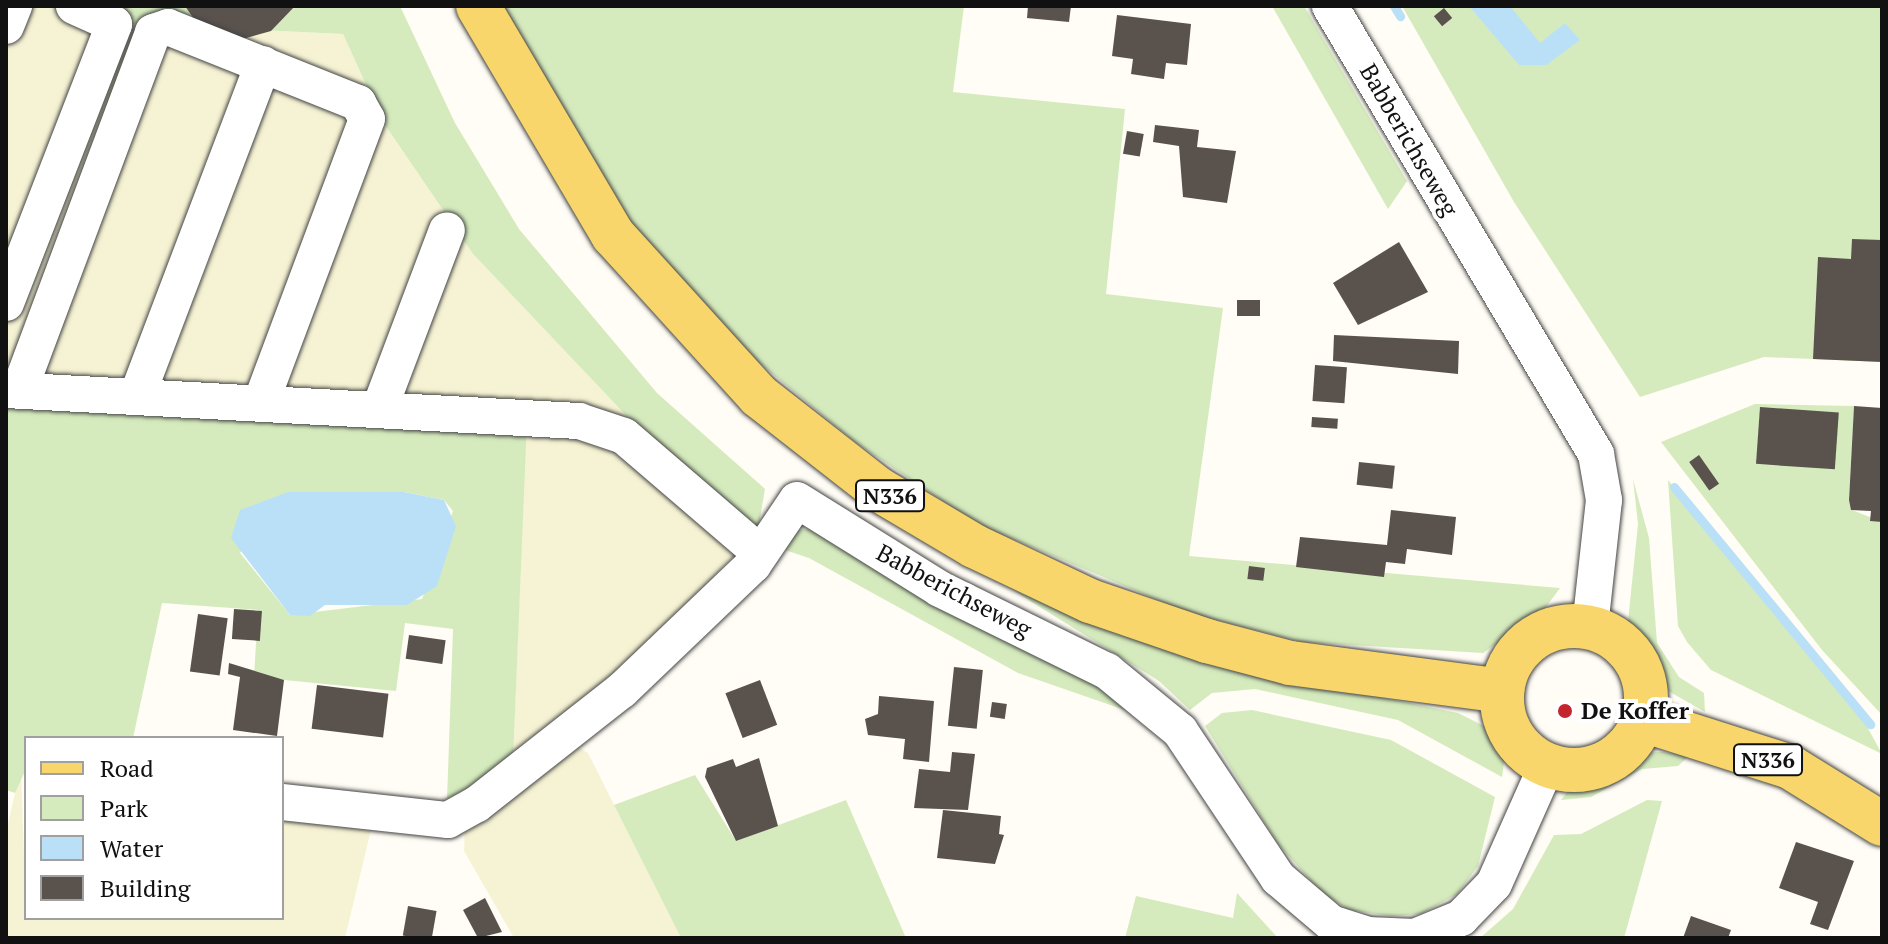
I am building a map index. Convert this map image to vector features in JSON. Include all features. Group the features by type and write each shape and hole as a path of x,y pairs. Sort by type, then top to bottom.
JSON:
{"main road":[{"name":"Babberichseweg","path":"478,6 613,235 759,396 878,489 974,546 1090,601 1207,641 1290,663 1502,691"},
{"path":"1565,625 1590,627 1621,644 1642,672 1643,720 1624,749 1594,767 1547,765 1512,736 1502,691 1521,647 1565,625"},
{"name":"N336","path":"1643,720 1790,767 1882,824"}],"street":[{"path":"6,26 14,6"},
{"path":"74,6 114,24 153,32 176,28 358,103 367,119 261,403"},
{"name":"Babberichseweg","path":"1330,6 1596,454 1604,500 1590,627"},
{"path":"6,303 114,24"},
{"path":"153,32 13,390 379,410 606,428 760,553"},
{"path":"137,396 263,64"},
{"path":"379,410 447,230"},
{"name":"Babberichseweg","path":"284,802 448,820 622,690 760,553 797,500 940,589 1107,671 1180,731 1278,878 1331,923 1367,935 1415,937 1461,918 1494,884 1547,765"}],"shaded area":[{"path":"6,6 85,6 132,24 343,34 383,122 473,254 639,429 758,530 632,662 513,761 526,421 6,394"},
{"path":"576,746 588,753 681,938 514,938 464,851 465,824"},
{"path":"21,768 24,920 284,920 284,802 375,813 345,938 6,938 6,832"}],"green space":[{"path":"85,6 400,6 455,123 519,229 657,393 765,489 758,530 639,429 473,254 383,122 343,34 132,24"},
{"path":"499,6 964,6 953,92 1125,109 1106,294 1223,308 1189,556 1560,588 1543,611 1483,653 1302,642 1189,613 977,524 855,442 733,341 639,235"},
{"path":"1272,6 1304,6 1407,181 1388,209"},
{"path":"1402,6 1882,6 1882,362 1764,357 1640,397 1514,202"},
{"path":"6,394 527,421 513,761 447,800 453,629 405,623 396,691 254,677 258,610 162,603 133,736 24,736 24,773 15,793 6,790","holes":["288,492 404,492 444,500 453,511 422,599 290,615 240,553"]},
{"path":"1755,404 1854,406 1849,499 1852,510 1882,522 1882,715 1822,650 1661,442"},
{"path":"1633,479 1649,538 1657,643 1679,677 1704,693 1705,712 1663,688 1627,631 1638,524"},
{"path":"1668,480 1864,721 1882,754 1711,670 1687,642 1678,626"},
{"path":"817,528 1029,643 1148,718 1018,673 809,558 773,546 791,531"},
{"path":"1014,591 1250,671 1458,713 1488,728 1505,754 1502,777 1398,720 1255,689 1212,693 1190,710 1159,681"},
{"path":"1252,710 1391,740 1495,797 1478,866 1457,894 1421,914 1391,916 1349,910 1322,893 1278,844 1205,726 1222,713"},
{"path":"1663,752 1689,756 1678,766 1642,769 1591,797 1561,800 1576,781 1610,771 1633,753"},
{"path":"695,775 736,841 846,800 906,938 681,938 614,805"},
{"path":"1647,800 1662,801 1624,938 1480,938 1513,909 1554,835 1581,834"},
{"path":"1237,893 1278,938 1125,938 1136,896 1233,918"}],"water":[{"path":"1469,6 1510,6 1540,43 1565,23 1580,40 1546,65 1519,65"},
{"path":"288,492 404,492 444,500 456,526 437,586 407,605 325,605 310,616 290,615 231,538 240,510"}],"building":[{"path":"185,6 295,6 271,31 239,40 196,22"},
{"path":"1028,6 1071,6 1069,22 1027,18"},
{"path":"1444,8 1452,18 1442,26 1434,16"},
{"path":"1117,15 1191,24 1187,65 1166,63 1164,79 1131,74 1133,59 1112,56"},
{"path":"1155,125 1199,130 1197,147 1236,151 1227,203 1183,197 1179,146 1153,142"},
{"path":"1127,131 1144,134 1140,157 1123,154"},
{"path":"1852,239 1882,240 1882,362 1813,359 1818,257 1851,259"},
{"path":"1399,242 1428,292 1358,325 1333,283"},
{"path":"1237,300 1260,300 1260,316 1237,316"},
{"path":"1334,335 1459,341 1458,374 1333,361"},
{"path":"1315,365 1347,367 1344,403 1312,401"},
{"path":"1854,406 1882,408 1882,522 1870,521 1871,511 1851,510"},
{"path":"1760,407 1839,413 1835,469 1756,464"},
{"path":"1312,417 1338,419 1337,429 1311,427"},
{"path":"1699,455 1719,484 1709,491 1689,462"},
{"path":"1359,462 1395,466 1392,489 1357,485"},
{"path":"1391,510 1456,517 1452,555 1407,549 1405,564 1386,562 1384,577 1296,567 1300,537 1387,545"},
{"path":"1249,566 1265,568 1263,581 1247,579"},
{"path":"234,609 262,611 260,641 232,639"},
{"path":"198,614 228,618 220,676 190,671"},
{"path":"409,635 446,640 442,664 406,659"},
{"path":"229,663 284,680 277,736 233,730 240,677 228,674"},
{"path":"954,667 983,670 977,729 948,726"},
{"path":"760,680 777,725 743,738 725,693"},
{"path":"317,685 388,694 383,737 312,729"},
{"path":"879,696 934,701 929,762 903,759 905,739 868,735 865,719 878,714"},
{"path":"992,702 1007,704 1005,719 990,717"},
{"path":"952,752 975,754 968,810 914,808 919,769 950,772"},
{"path":"759,758 778,826 736,841 705,777 707,768 733,759 736,767"},
{"path":"943,810 1001,816 999,834 1004,835 995,864 937,858"},
{"path":"1796,842 1854,861 1828,930 1810,924 1818,902 1779,888"},
{"path":"485,898 502,932 478,938 463,910"},
{"path":"408,906 437,911 432,938 403,936"},
{"path":"1691,916 1731,930 1728,938 1683,938"}],"waterway":[{"path":"1394,6 1400,16"},
{"path":"1674,487 1870,724"}],"place":[{"name":"De Koffer","path":"1565,711"}]}
